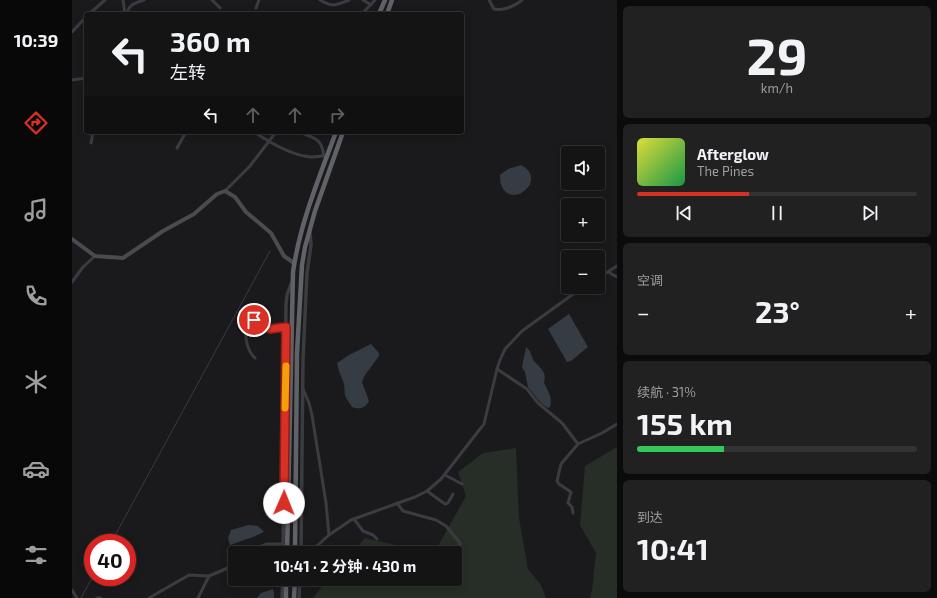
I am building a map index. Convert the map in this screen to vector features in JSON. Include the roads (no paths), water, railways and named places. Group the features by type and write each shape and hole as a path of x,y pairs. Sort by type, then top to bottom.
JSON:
{"highway":[{"path":"381,12 384,0"},
{"path":"388,12 392,0"},
{"path":"287,546 292,284 294,263 306,212 326,155 335,134"},
{"path":"295,546 297,353 300,284 305,247 315,211 342,134"},
{"path":"286,586 286,598"},
{"path":"294,598 295,586"}],"main road":[{"path":"72,239 95,256 126,257 163,231 194,214 217,194 225,191 235,197 249,215 271,233 284,256 294,263"}],"street":[{"path":"91,12 104,0"},
{"path":"122,0 125,12"},
{"path":"127,12 131,5 144,0"},
{"path":"212,0 220,8"},
{"path":"256,8 259,0"},
{"path":"320,0 327,4 336,5 349,0"},
{"path":"363,0 371,4"},
{"path":"364,12 375,0"},
{"path":"489,0 494,9 499,10 515,5 522,0"},
{"path":"72,32 84,19"},
{"path":"72,80 84,78"},
{"path":"91,144 93,134"},
{"path":"177,148 185,134"},
{"path":"257,134 270,142 303,156 312,157 326,155 318,140 304,134"},
{"path":"225,191 250,166 275,134"},
{"path":"301,546 303,359 306,288 311,244 310,230"},
{"path":"72,282 95,256"},
{"path":"605,274 617,266"},
{"path":"608,272 617,277"},
{"path":"262,546 267,544 283,544 286,299 292,284"},
{"path":"316,546 329,535 354,519 427,491 434,486 484,424 497,369 506,349 522,331 573,294"},
{"path":"255,358 248,348 247,325 254,320 270,329 286,327"},
{"path":"497,369 527,389 538,403 562,423 578,444"},
{"path":"303,389 312,415 326,503 329,535"},
{"path":"573,513 572,507 568,503 571,492 559,484 557,479 561,464 578,444 617,424"},
{"path":"444,475 462,484"},
{"path":"427,491 446,504 453,494"},
{"path":"397,503 403,511 436,520 446,526 460,542 460,546"},
{"path":"354,519 361,529 377,539"},
{"path":"149,598 189,575 209,576 228,568"},
{"path":"198,598 209,576"},
{"path":"282,598 283,586"},
{"path":"299,598 300,586"},
{"path":"72,590 77,598"}],"waterway":[{"path":"116,534 270,251"},
{"path":"81,598 88,586"}]}
